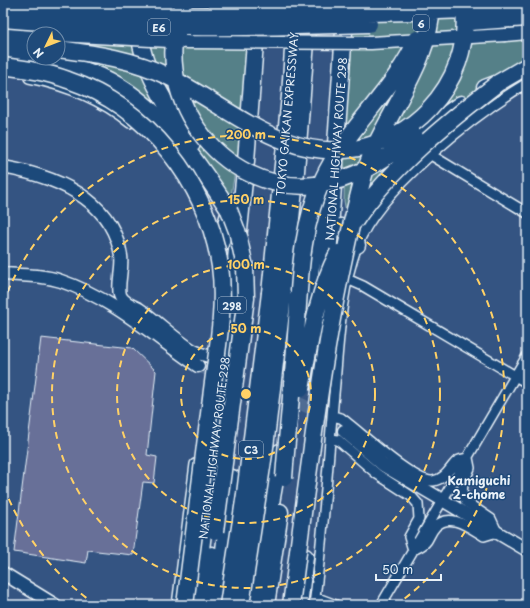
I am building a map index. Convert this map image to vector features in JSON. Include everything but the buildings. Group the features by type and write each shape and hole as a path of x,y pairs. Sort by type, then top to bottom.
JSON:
{"highway":[{"path":"141,3 139,35 150,74 161,96 210,171 229,210 237,230 249,278 250,310 245,377 218,605"},
{"path":"184,3 175,37 174,62 180,97 190,119 207,142 228,161 252,174 276,182 315,185 338,180 359,173 384,160 478,91 498,83 527,66"},
{"name":"NATIONAL HIGHWAY ROUTE 298","path":"194,605 231,309 246,161 258,3"},
{"name":"TOKYO GAIKAN EXPRESSWAY","path":"241,605 264,454 277,294 296,3"},
{"name":"NATIONAL HIGHWAY ROUTE 298","path":"299,605 309,523 346,3"},
{"path":"284,478 300,273 310,212 323,180 341,146 392,82 412,49 421,28 425,3"},
{"path":"291,605 322,371 339,280 356,204 371,155 415,68 424,46 432,3"},
{"path":"66,50 115,58 156,71 184,84 258,130 290,143 323,150 350,150 374,144 397,135 423,116 437,100 452,76 463,48 465,18 464,3"},
{"name":"E6","path":"3,5 54,10 187,15 314,15"},
{"name":"6","path":"314,15 487,10 527,6"},
{"name":"TOKYO GAIKAN EXPRESSWAY","path":"228,605 297,163 314,15"},
{"name":"E6","path":"3,19 51,23 185,28 314,15"},
{"name":"6","path":"314,15 488,21 527,18"},
{"path":"3,41 26,44"},
{"path":"3,52 26,56"},
{"path":"66,64 86,70 111,82 134,96 155,115 184,147 210,180 229,210"},
{"path":"3,66 36,71 68,80 97,93 124,109 150,130 172,155 196,193 208,222 220,265 222,294 185,605"},
{"path":"266,605 266,569 334,104 341,73"},
{"path":"253,605 266,569 309,344 319,306 334,261 346,237 366,205 395,172 498,83"},
{"path":"220,244 235,191 246,161"},
{"path":"333,192 338,222 357,245"},
{"path":"205,605 246,298 245,267 237,230"},
{"path":"266,569 274,605"}],"street":[{"path":"3,31 26,33"},
{"path":"66,35 188,42 371,43 527,33"},
{"path":"3,73 46,82 73,91 101,104 126,121 171,160 201,191 213,214 220,244 218,298 176,605"},
{"path":"336,605 315,601 331,439 340,326 347,279 357,245 374,215 402,182 431,155 488,110 527,84"},
{"path":"431,155 527,213"},
{"path":"3,167 22,171 60,184 93,202 106,216 118,242 122,269 119,290 120,296 124,301 155,321 191,350 202,355 209,356"},
{"path":"3,274 59,280 86,291 130,317 198,366"},
{"path":"347,279 363,286 527,383"},
{"path":"381,605 527,356"},
{"path":"332,416 341,418 386,455 429,481 441,478 457,461 468,458"},
{"path":"344,431 382,465 527,550"},
{"path":"331,439 338,440 377,474 411,496 418,504 419,519 409,537 413,550"},
{"path":"468,458 470,468 463,484 462,494 466,502 491,519 497,532"},
{"path":"413,550 425,545 436,527 444,521 463,523 484,536 497,532"},
{"path":"3,573 55,605"}],"green space":[{"path":"55,3 251,3 241,136 231,195 200,185 142,130 74,86 66,51 66,26 60,26"},
{"path":"354,3 527,3 527,79 508,89 451,134 373,211 348,223 344,201 345,132"}],"tunnel":[{"path":"198,366 299,403 317,412 344,431"}],"district":[{"name":"Kamiguchi 2-chome","path":"479,487"}]}
